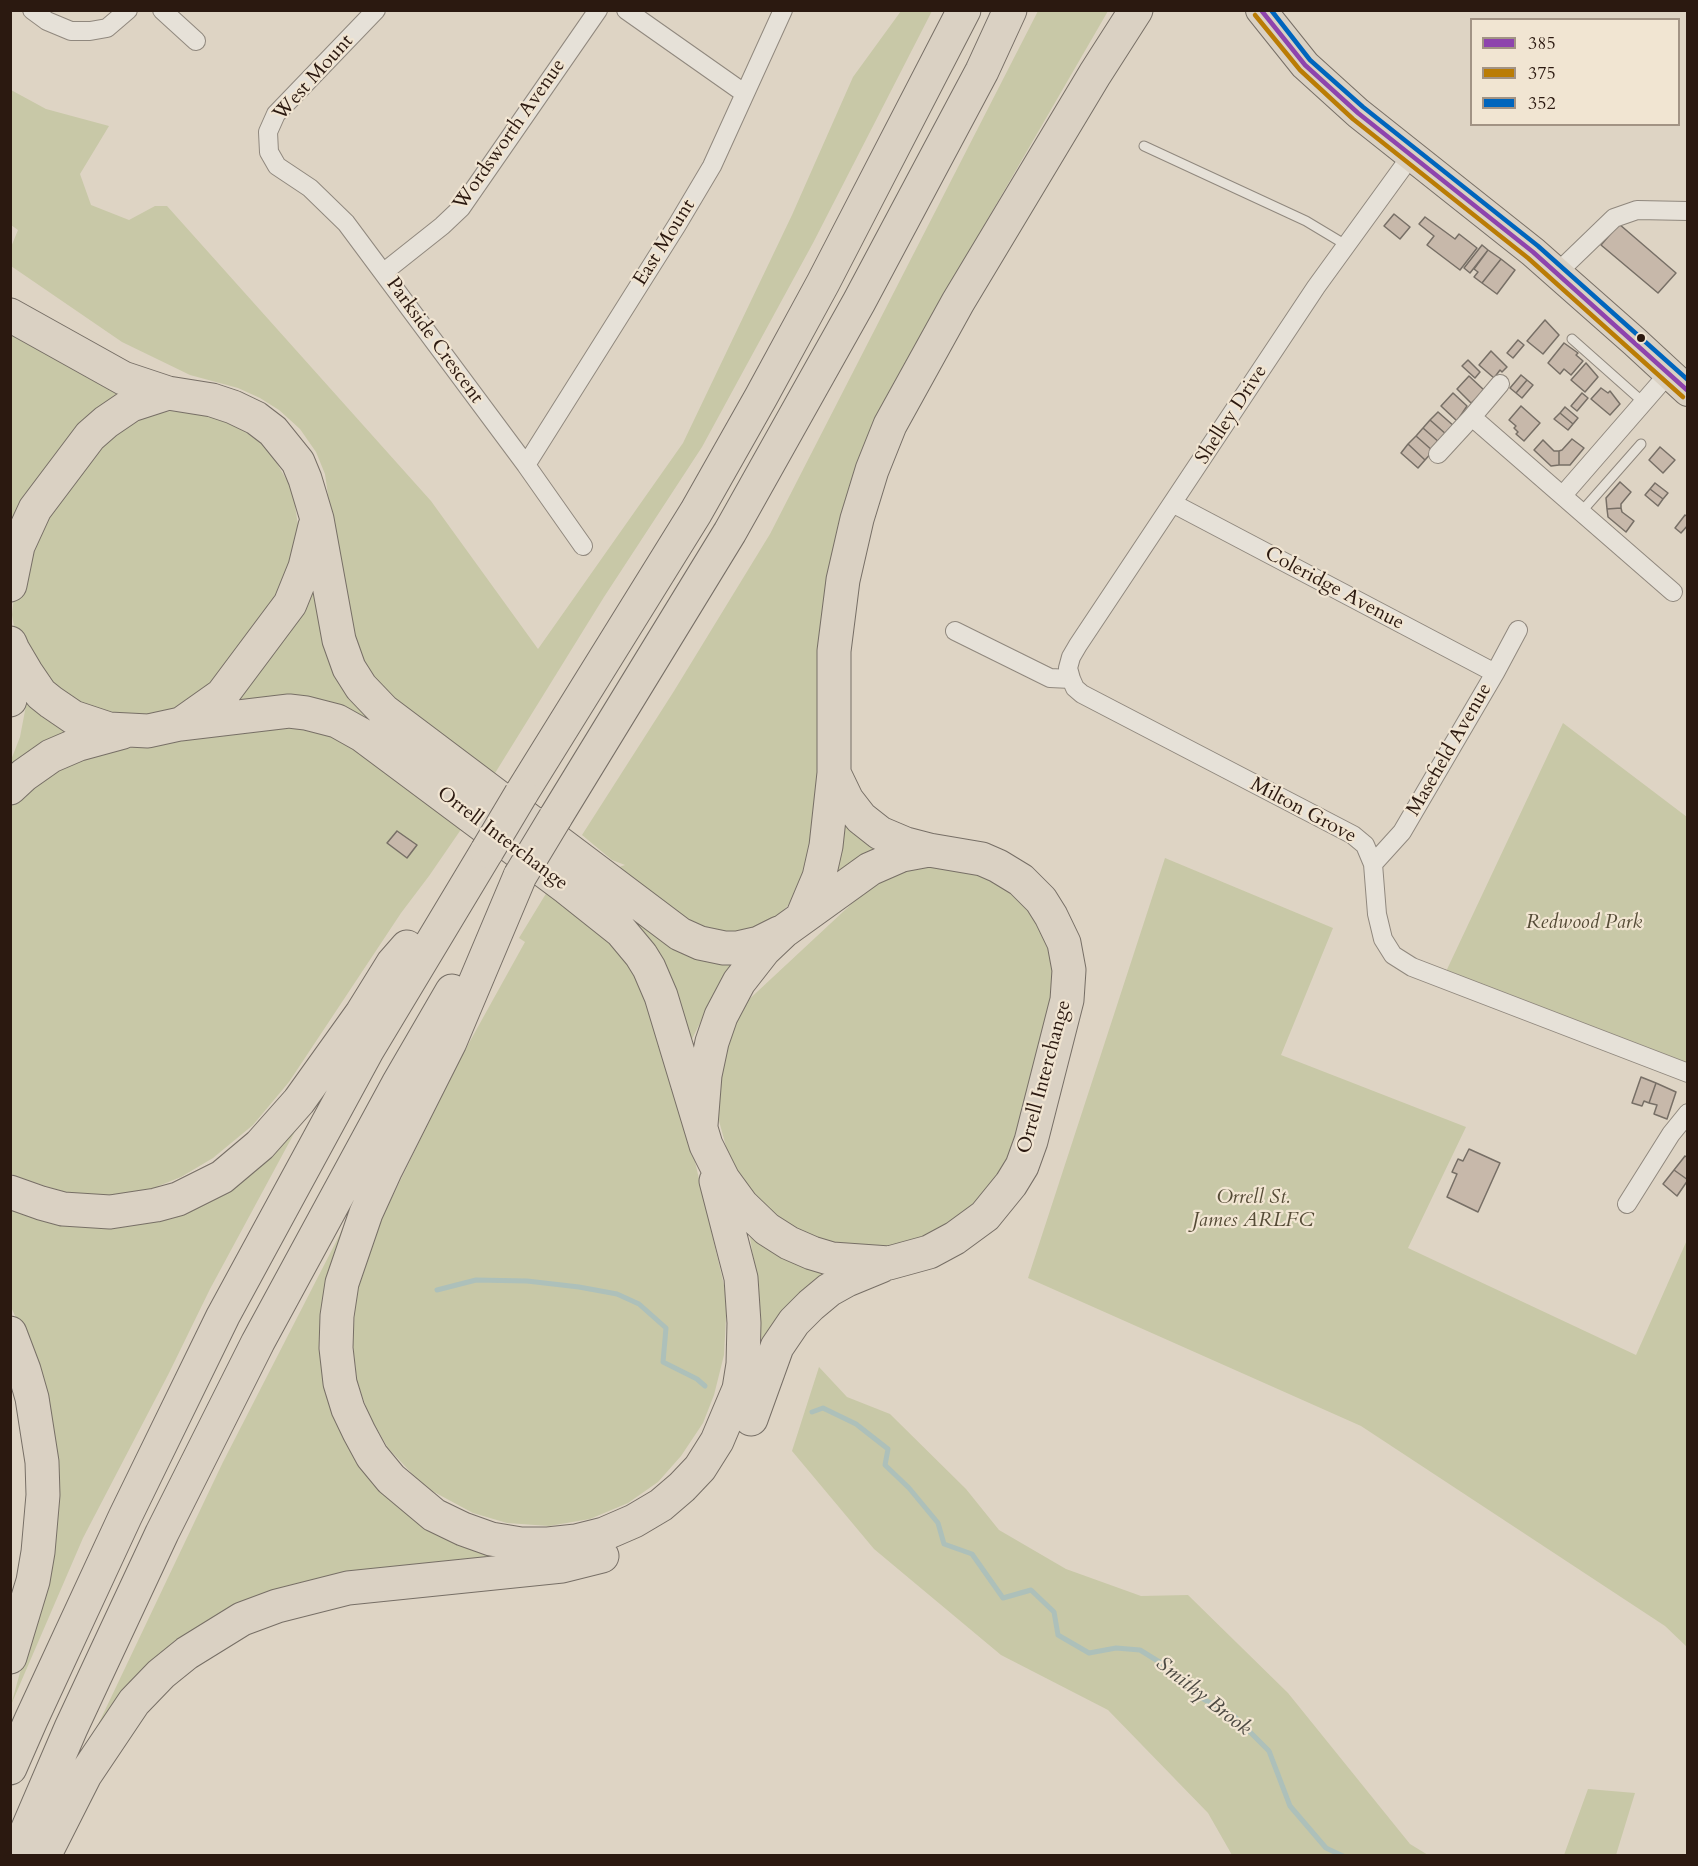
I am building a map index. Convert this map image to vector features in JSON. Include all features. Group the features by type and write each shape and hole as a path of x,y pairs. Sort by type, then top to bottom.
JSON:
{"highway":[{"path":"10,1768 125,1517 223,1316 368,1049 521,794 689,522 756,406 823,283 964,10"},
{"path":"44,1856 58,1793 162,1533 258,1342 398,1084 520,876 730,532 830,355 982,71 1010,10"},
{"path":"793,924 814,893 824,861 834,773 834,651 843,580 857,519 872,470 890,425 941,332 1089,84 1136,10"},
{"path":"1261,10 1305,65 1358,113 1557,273 1678,382"},
{"path":"10,315 123,378 168,393"},
{"name":"Orrell Interchange","path":"10,585 15,558 35,509 90,436 125,408 168,393 212,400 233,406 256,418 273,431 298,462 305,479 317,519 339,640 349,668 361,687 384,711 680,934 712,946 737,948 759,943 793,924 870,869 902,855 929,850 982,859 1021,880 1041,900 1058,929 1064,943 1069,970 1067,1000 1031,1142 1022,1166 1011,1184 985,1216 955,1238 929,1252 889,1263 832,1259 789,1243 767,1229 742,1205 723,1179 704,1135 661,996 649,968 632,942 621,931 567,888 362,735 338,721 289,711 148,730 127,730 91,724 62,710 41,694 11,647"},
{"name":"Orrell Interchange","path":"180,724 222,695 290,604 305,567 317,519"},
{"path":"10,700 11,647"},
{"path":"10,789 24,775 51,756 79,744 127,730"},
{"path":"834,773 847,800 868,824 880,833 906,844 929,850"},
{"path":"10,1192 63,1209 110,1212 133,1210 178,1199 222,1177 260,1145 299,1101 362,1013 393,963 487,851"},
{"path":"520,876 450,1042 371,1202 342,1283 337,1316 336,1348 340,1383 348,1408 372,1456 391,1479 434,1515 491,1539 521,1544 576,1541 604,1534 634,1521 661,1505 682,1488 700,1468 717,1441 739,1389 743,1364 744,1323 741,1278 704,1135"},
{"name":"Orrell Interchange","path":"704,1135 705,1075 712,1042 721,1016 746,972 764,950 793,924"},
{"path":"16,1856 58,1793 101,1749 134,1702 161,1674 187,1653 242,1619 277,1606 348,1588 562,1566 618,1552 667,1527 720,1478 734,1456 752,1417 777,1347 794,1322 829,1290 889,1263"},
{"path":"10,1334 32,1398 42,1462 43,1495 33,1581 10,1657"}],"street":[{"path":"32,10 47,21 71,31 90,31 107,28 128,10"},
{"path":"162,10 196,41"},
{"name":"West Mount","path":"270,152 268,132 276,114 376,10"},
{"name":"Wordsworth Avenue","path":"384,272 461,208 598,10"},
{"path":"626,10 744,93"},
{"name":"East Mount","path":"526,465 712,166 783,10"},
{"name":"Parkside Crescent","path":"270,152 277,166 310,188 346,223 526,465 583,546"},
{"name":"Shelley Drive","path":"1071,679 1068,668 1071,657 1316,287 1411,156"},
{"path":"1557,273 1614,218 1637,210 1688,211"},
{"path":"1563,495 1643,402 1678,382"},
{"path":"1438,454 1500,384"},
{"path":"1472,417 1673,592"},
{"name":"Coleridge Avenue","path":"1174,504 1495,673"},
{"name":"Masefield Avenue","path":"1373,864 1402,832 1518,630"},
{"path":"955,632 1050,678 1071,679"},
{"name":"Milton Grove","path":"1071,679 1075,688 1082,694 1353,836 1365,845 1373,864 1377,914 1383,939 1393,956 1412,968 1688,1073"},
{"path":"1627,1204 1671,1134 1688,1113"}],"lane":[{"path":"1144,146 1306,221 1346,245"},
{"path":"1572,339 1643,402"},
{"path":"1581,511 1641,444"}],"green space":[{"path":"901,11 932,11 813,243 702,447 604,597 492,778 391,701 359,658 343,600 325,474 316,452 300,429 279,410 260,398 238,388 190,375 122,342 11,266 11,247 18,230 11,225 11,90 46,109 109,126 80,174 91,205 129,220 155,206 167,206 431,501 538,649 683,443 792,215 853,77"},
{"path":"1038,11 1108,11 949,286 874,444 818,802 801,891 781,913 759,929 725,935 699,928 613,869 625,865 612,860 582,835 770,534"},
{"path":"10,333 120,395 23,503 11,521"},
{"path":"171,411 204,414 234,424 261,443 272,455 289,484 294,499 299,532 288,580 210,684 184,704 170,710 154,715 122,718 62,697 15,632 12,615 17,567 93,451 140,417"},
{"path":"315,583 377,721 372,727 236,704"},
{"path":"28,695 82,733 11,770 11,760 20,737"},
{"name":"Redwood Park","path":"1563,723 1687,817 1687,1073 1442,980"},
{"path":"284,724 335,735 462,828 401,913 289,1082 253,1125 213,1158 181,1177 151,1189 116,1195 98,1196 65,1192 16,1177 11,1173 11,806 37,781 97,753"},
{"path":"841,806 891,847 822,893"},
{"name":"Orrell St. James ARLFC","path":"1165,858 1333,928 1281,1055 1466,1127 1408,1248 1636,1355 1687,1240 1687,1647 1665,1626 1361,1426 1028,1278"},
{"path":"565,862 744,958 712,999 689,1045"},
{"path":"935,864 995,878 1018,896 1038,919 1052,947 1057,985 1015,1148 975,1208 945,1230 906,1245 861,1251 822,1244 786,1225 756,1202 737,1175 719,1121 714,1088 717,1059 743,1005 860,896 888,875"},
{"path":"550,887 615,940 662,1021 727,1298 724,1355 714,1395 703,1423 681,1456 658,1482 628,1503 590,1519 549,1526 507,1523 473,1513 434,1492 417,1479 388,1448 369,1415 357,1381 353,1345 355,1305 359,1285 383,1216 454,1070 525,942 519,938"},
{"path":"311,1102 210,1289 83,1538 11,1705 50,1564 20,1327 11,1307 11,1205 121,1224"},
{"path":"358,1199 335,1271 357,1457 537,1554 290,1589 87,1748 223,1462"},
{"path":"749,1231 837,1272 758,1366 759,1295"},
{"path":"819,1367 847,1397 890,1414 966,1489 999,1530 1066,1569 1141,1596 1188,1595 1288,1693 1410,1844 1428,1855 1232,1855 1208,1813 1108,1710 1001,1655 874,1549 792,1451"},
{"path":"1588,1789 1635,1793 1616,1855 1564,1855"}],"building":[{"path":"1394,214 1410,227 1400,239 1384,226"},
{"path":"1425,217 1455,239 1459,234 1477,248 1460,270 1427,245 1434,236 1419,224"},
{"path":"1619,224 1676,273 1658,293 1601,245"},
{"path":"1482,245 1488,250 1470,273 1464,268"},
{"path":"1488,250 1501,259 1482,283 1474,277 1478,272 1474,269"},
{"path":"1501,259 1515,270 1497,294 1482,283"},
{"path":"1545,320 1559,335 1543,354 1527,341"},
{"path":"1518,340 1524,345 1513,358 1507,353"},
{"path":"1564,343 1578,353 1576,355 1583,361 1571,375 1564,369 1560,374 1548,363"},
{"path":"1491,351 1507,367 1502,372 1500,370 1494,378 1479,365"},
{"path":"1468,360 1480,372 1475,378 1462,366"},
{"path":"1586,363 1598,377 1585,392 1571,380"},
{"path":"1521,375 1527,380 1516,393 1510,388"},
{"path":"1469,376 1485,391 1471,403 1457,389"},
{"path":"1527,380 1533,385 1522,398 1516,393"},
{"path":"1601,388 1608,393 1610,391 1620,404 1610,415 1591,399"},
{"path":"1453,393 1467,406 1457,421 1441,406"},
{"path":"1582,393 1588,398 1577,411 1571,406"},
{"path":"1521,406 1540,423 1524,441 1516,434 1518,432 1514,428 1516,426 1509,420"},
{"path":"1565,407 1578,418 1573,424 1560,413"},
{"path":"1438,412 1455,427 1447,435 1430,420"},
{"path":"1560,413 1573,424 1568,430 1554,419"},
{"path":"1430,420 1447,435 1440,443 1423,428"},
{"path":"1423,428 1440,443 1433,451 1416,436"},
{"path":"1416,436 1433,451 1425,460 1408,444"},
{"path":"1572,439 1584,448 1570,465 1559,465 1559,451"},
{"path":"1543,440 1554,451 1559,451 1559,465 1551,466 1534,450"},
{"path":"1408,444 1425,460 1418,468 1401,453"},
{"path":"1660,447 1675,460 1663,473 1649,460"},
{"path":"1620,482 1631,492 1621,504 1621,508 1607,509 1606,498"},
{"path":"1655,483 1668,493 1663,499 1650,489"},
{"path":"1650,489 1663,499 1658,506 1645,495"},
{"path":"1621,508 1622,512 1634,521 1626,532 1608,517 1607,509"},
{"path":"1685,515 1688,517 1688,525 1681,533 1675,528"},
{"path":"397,831 417,845 407,858 387,843"},
{"path":"1641,1077 1656,1083 1649,1103 1644,1101 1642,1106 1632,1103"},
{"path":"1656,1083 1676,1092 1667,1119 1654,1114 1657,1105 1649,1103"},
{"path":"1469,1149 1500,1163 1478,1212 1447,1197 1457,1174 1452,1172 1458,1159 1463,1161"},
{"path":"1685,1156 1688,1158 1688,1180 1674,1170"},
{"path":"1674,1170 1688,1180 1677,1196 1663,1184"}],"waterway":[{"path":"437,1290 476,1280 527,1281 617,1294 639,1304 666,1328 663,1362 697,1379 705,1386"},
{"name":"Smithy Brook","path":"812,1412 823,1408 856,1424 888,1449 885,1465 909,1488 938,1523 944,1544 972,1554 1003,1598 1031,1590 1054,1612 1058,1635 1089,1653 1116,1648 1140,1650 1166,1666 1189,1691 1234,1716 1269,1751 1290,1806 1326,1848 1343,1856"}],"transit line":[{"name":"385","path":"1261,10 1305,65 1358,113 1533,252 1688,391"},
{"name":"352","path":"1271,10 1310,60 1363,107 1538,246 1688,380"},
{"name":"375","path":"1255,15 1300,70 1353,119 1528,258 1683,397"}]}
